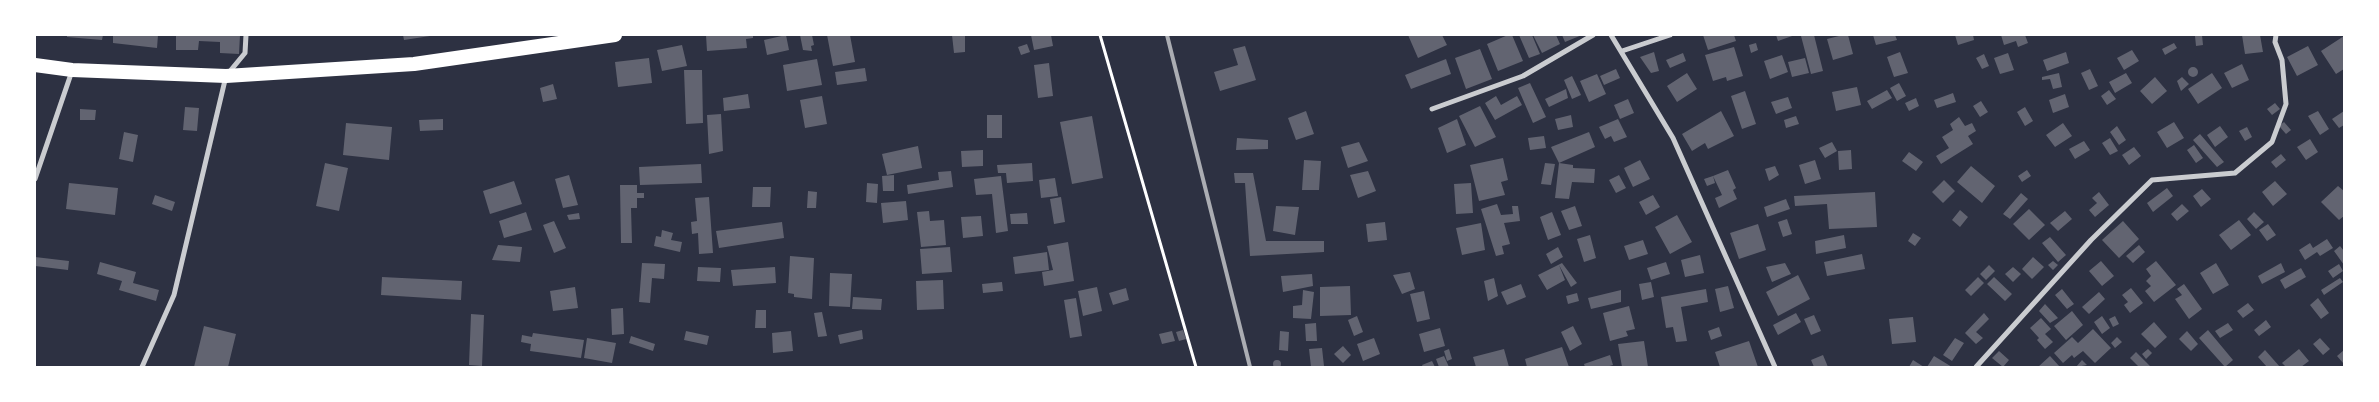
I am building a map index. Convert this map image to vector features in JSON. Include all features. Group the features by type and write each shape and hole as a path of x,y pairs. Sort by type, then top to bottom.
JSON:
{"highway":[{"path":"35,65 72,70 226,76 414,64 614,35"}],"street":[{"path":"142,367 174,295 226,76 245,53 246,35"},
{"path":"1432,109 1523,76 1593,35"},
{"path":"1611,35 1673,138 1775,367"},
{"path":"1622,51 1670,35"},
{"path":"1976,367 2091,240 2152,180 2235,174 2272,142 2286,104 2282,60 2275,42 2276,35"},
{"path":"35,179 72,70"}],"path":[{"path":"1100,35 1196,367"}],"building":[{"path":"67,35 103,35 102,40 67,37"},
{"path":"113,35 158,35 157,48 113,43"},
{"path":"176,35 240,35 239,54 220,53 220,42 199,41 198,50 176,50"},
{"path":"403,35 430,35 430,36 404,40"},
{"path":"706,35 753,35 753,38 746,39 747,48 707,51"},
{"path":"786,35 789,50 767,55 764,40"},
{"path":"800,35 812,35 814,45 811,46 812,51 803,50"},
{"path":"827,35 850,35 855,62 833,66"},
{"path":"952,35 965,35 965,52 954,53"},
{"path":"1031,35 1051,35 1053,46 1034,50"},
{"path":"1408,35 1442,35 1447,45 1418,58"},
{"path":"1512,35 1523,61 1498,71 1487,44"},
{"path":"1519,35 1532,35 1540,54 1529,58"},
{"path":"1533,35 1556,35 1560,44 1542,53"},
{"path":"1562,35 1582,35 1565,42"},
{"path":"1703,35 1734,35 1736,41 1708,50"},
{"path":"1776,35 1795,35 1778,41"},
{"path":"1814,35 1823,71 1811,74 1801,36"},
{"path":"1848,35 1853,54 1833,60 1827,39"},
{"path":"1873,35 1895,35 1897,40 1876,45"},
{"path":"1955,35 1973,35 1974,40 1958,45"},
{"path":"2001,35 2025,35 2028,43 2018,47 2016,41 2004,45"},
{"path":"2202,35 2203,45 2196,46 2195,36"},
{"path":"2242,35 2260,35 2263,52 2245,54"},
{"path":"2344,36 2344,69 2336,74 2321,51"},
{"path":"1756,43 1758,50 1751,53 1749,45"},
{"path":"2174,43 2177,48 2165,55 2162,49"},
{"path":"1027,44 1030,52 1021,55 1018,47"},
{"path":"682,45 687,66 662,71 657,50"},
{"path":"1245,46 1256,80 1220,91 1214,72 1238,65 1233,49"},
{"path":"2308,46 2318,65 2297,76 2287,57"},
{"path":"1734,47 1743,76 1727,81 1726,77 1713,81 1705,55"},
{"path":"1480,49 1492,79 1466,89 1455,58"},
{"path":"2132,50 2139,61 2124,70 2117,58"},
{"path":"1654,52 1659,71 1651,73 1640,57"},
{"path":"1900,52 1908,73 1894,77 1887,57"},
{"path":"2066,52 2069,63 2047,71 2043,60"},
{"path":"1683,53 1686,61 1670,68 1666,60"},
{"path":"2008,53 2014,70 2000,74 1994,58"},
{"path":"1984,54 1989,66 1982,69 1976,58"},
{"path":"1782,55 1788,72 1770,79 1764,61"},
{"path":"649,58 652,83 618,87 615,62"},
{"path":"1805,58 1809,73 1792,77 1788,62"},
{"path":"817,59 822,85 787,91 783,65"},
{"path":"1446,59 1451,74 1411,89 1405,75"},
{"path":"1049,63 1053,96 1038,98 1034,65"},
{"path":"2242,64 2249,80 2232,88 2224,73"},
{"path":"2193,67 2198,72 2193,77 2188,72"},
{"path":"865,68 867,81 837,85 835,72"},
{"path":"1616,69 1620,78 1604,85 1600,76"},
{"path":"2090,69 2098,86 2089,90 2081,73"},
{"path":"684,70 702,70 703,123 686,124"},
{"path":"1687,73 1697,89 1677,102 1667,86"},
{"path":"2059,73 2062,87 2053,89 2050,79 2042,80 2042,77"},
{"path":"2126,73 2132,83 2115,93 2109,82"},
{"path":"2212,73 2222,88 2198,104 2188,89"},
{"path":"1597,74 1606,94 1589,102 1580,81"},
{"path":"1572,76 1581,95 1572,99 1564,80"},
{"path":"2155,77 2167,91 2152,104 2140,91"},
{"path":"2182,77 2189,84 2181,91 2177,81"},
{"path":"1530,83 1546,117 1533,123 1518,88"},
{"path":"1899,83 1906,96 1897,101 1890,88"},
{"path":"553,84 557,99 543,102 540,88"},
{"path":"1857,87 1861,105 1836,111 1832,92"},
{"path":"1566,89 1568,98 1549,107 1545,99"},
{"path":"1887,90 1892,98 1872,109 1867,101"},
{"path":"2109,90 2116,99 2107,105 2101,96"},
{"path":"1745,91 1756,124 1742,129 1731,96"},
{"path":"1953,93 1956,102 1937,108 1934,100"},
{"path":"748,94 750,108 724,111 723,98"},
{"path":"2065,94 2069,107 2053,113 2049,100"},
{"path":"822,96 827,124 805,128 800,100"},
{"path":"1496,96 1501,105 1517,96 1522,105 1495,120 1485,103"},
{"path":"1788,97 1792,108 1776,114 1771,102"},
{"path":"1916,98 1919,106 1909,111 1905,103"},
{"path":"1628,99 1634,113 1620,119 1614,105"},
{"path":"1981,101 1988,112 1980,117 1973,106"},
{"path":"2275,103 2280,109 2272,115 2267,109"},
{"path":"1480,106 1496,137 1475,147 1459,116"},
{"path":"185,107 199,108 197,131 183,130"},
{"path":"2025,107 2033,121 2025,126 2017,112"},
{"path":"80,109 96,110 95,120 80,120"},
{"path":"1306,111 1314,134 1296,140 1288,118"},
{"path":"1721,111 1734,136 1708,149 1705,143 1692,151 1682,134"},
{"path":"2318,111 2329,129 2320,135 2308,116"},
{"path":"2344,111 2344,125 2339,128 2332,119"},
{"path":"721,114 723,151 709,154 707,115"},
{"path":"987,115 1002,115 1002,138 987,138"},
{"path":"1571,115 1573,127 1558,130 1555,119"},
{"path":"1092,116 1103,178 1072,184 1060,122"},
{"path":"1796,116 1799,124 1786,128 1784,120"},
{"path":"1959,117 1965,126 1972,123 1976,131 1968,136 1973,144 1941,164 1936,156 1949,148 1942,137 1953,130 1950,124"},
{"path":"443,119 443,130 420,131 419,120"},
{"path":"1457,119 1466,145 1447,153 1438,128"},
{"path":"1618,119 1627,137 1614,142 1611,136 1605,139 1599,127"},
{"path":"2174,122 2184,138 2167,148 2157,132"},
{"path":"2284,122 2291,130 2286,134 2279,126"},
{"path":"346,123 392,127 389,160 343,155"},
{"path":"2063,123 2072,136 2055,147 2046,135"},
{"path":"2117,126 2126,140 2119,145 2110,132"},
{"path":"2220,126 2228,137 2215,147 2207,135"},
{"path":"2247,127 2252,137 2245,141 2239,131"},
{"path":"124,132 138,135 133,162 119,159"},
{"path":"1589,132 1595,147 1559,163 1551,147"},
{"path":"2200,134 2224,162 2217,167 2193,140"},
{"path":"1544,136 1546,148 1530,150 1528,138"},
{"path":"1237,138 1268,140 1268,149 1236,150"},
{"path":"2110,138 2118,151 2110,155 2102,143"},
{"path":"2310,139 2318,152 2306,160 2297,147"},
{"path":"2084,141 2090,150 2075,159 2069,149"},
{"path":"1359,142 1368,161 1348,168 1341,147"},
{"path":"1832,142 1837,151 1825,158 1819,148"},
{"path":"2194,145 2203,158 2196,163 2187,150"},
{"path":"918,146 922,168 887,175 882,154"},
{"path":"2134,147 2141,156 2129,165 2122,155"},
{"path":"983,150 983,166 962,167 961,151"},
{"path":"1851,150 1852,169 1839,170 1838,151"},
{"path":"1909,152 1923,162 1916,171 1902,161"},
{"path":"2281,154 2286,160 2276,168 2271,162"},
{"path":"1503,158 1508,180 1501,182 1505,195 1479,201 1470,165"},
{"path":"1304,160 1321,161 1319,190 1302,190"},
{"path":"1640,160 1650,179 1633,187 1624,168"},
{"path":"1815,160 1821,179 1805,184 1799,165"},
{"path":"325,163 348,168 339,211 316,206"},
{"path":"1032,163 1033,181 1007,183 1006,173 998,173 997,165"},
{"path":"1545,163 1555,164 1551,185 1541,184"},
{"path":"1559,163 1573,165 1573,168 1595,169 1594,183 1572,182 1569,199 1555,198"},
{"path":"701,164 702,183 640,185 639,167"},
{"path":"1775,166 1779,175 1769,181 1765,169"},
{"path":"1971,166 1995,186 1982,203 1957,182"},
{"path":"1728,170 1736,188 1733,190 1737,199 1719,208 1715,198 1722,195 1713,176"},
{"path":"2027,170 2031,176 2022,182 2018,176"},
{"path":"951,171 953,187 908,194 907,185 939,180 938,172"},
{"path":"1368,171 1376,191 1358,198 1350,175"},
{"path":"1234,173 1253,173 1266,241 1324,241 1324,252 1250,256 1245,183 1235,183"},
{"path":"569,175 578,205 563,208 555,179"},
{"path":"894,175 894,191 883,191 882,176"},
{"path":"1619,175 1626,188 1616,193 1609,180"},
{"path":"1001,176 1008,231 996,233 992,194 976,195 974,179"},
{"path":"1713,176 1715,183 1707,186 1704,179"},
{"path":"1055,178 1058,196 1041,198 1039,180"},
{"path":"1944,180 1955,191 1943,203 1932,192"},
{"path":"514,181 522,204 490,214 483,191"},
{"path":"2275,181 2287,194 2273,206 2262,192"},
{"path":"69,183 118,188 115,215 66,209"},
{"path":"867,183 878,184 877,203 866,202"},
{"path":"1471,183 1473,213 1456,214 1454,184"},
{"path":"620,185 637,185 637,193 644,193 644,198 637,198 637,208 631,208 632,243 621,243"},
{"path":"2338,186 2344,191 2344,216 2339,220 2321,202"},
{"path":"753,187 771,187 770,207 752,207"},
{"path":"2167,188 2173,196 2153,212 2147,203"},
{"path":"2202,189 2211,199 2201,207 2193,196"},
{"path":"808,191 817,192 816,208 807,208"},
{"path":"1875,192 1877,227 1829,229 1827,204 1795,206 1794,196"},
{"path":"2099,192 2109,205 2095,217 2089,210 2097,203 2092,198"},
{"path":"2021,193 2028,199 2010,219 2003,214"},
{"path":"155,195 175,202 172,211 152,204"},
{"path":"1653,195 1660,207 1646,215 1639,202"},
{"path":"709,197 713,253 699,254 698,233 692,234 691,222 697,221 695,198"},
{"path":"1061,197 1065,222 1054,224 1050,199"},
{"path":"1786,199 1790,209 1767,217 1764,207"},
{"path":"906,201 908,220 883,223 881,203"},
{"path":"1497,204 1501,215 1513,214 1512,206 1518,206 1520,221 1504,223 1510,244 1502,246 1504,254 1496,256 1481,209"},
{"path":"2182,204 2189,211 2177,221 2171,214"},
{"path":"1276,206 1299,207 1295,235 1273,231"},
{"path":"1575,206 1582,226 1569,230 1561,211"},
{"path":"2029,209 2045,225 2029,240 2013,224"},
{"path":"1960,210 1968,217 1960,227 1952,220"},
{"path":"929,211 930,221 944,220 946,245 921,247 917,212"},
{"path":"2065,211 2072,219 2058,231 2050,223"},
{"path":"526,212 532,230 504,238 499,221"},
{"path":"1552,212 1561,235 1548,240 1540,217"},
{"path":"2254,212 2264,222 2256,229 2247,219"},
{"path":"579,213 580,219 569,220 567,215"},
{"path":"1027,213 1028,224 1011,224 1010,214"},
{"path":"1677,215 1692,242 1670,254 1655,227"},
{"path":"981,216 983,236 963,238 961,217"},
{"path":"1787,219 1792,234 1783,237 1778,222"},
{"path":"2239,220 2251,235 2231,250 2219,235"},
{"path":"554,221 566,248 554,253 543,225"},
{"path":"2123,221 2139,239 2119,258 2102,240"},
{"path":"782,222 784,238 719,248 716,231"},
{"path":"1385,222 1387,240 1368,242 1366,224"},
{"path":"1481,223 1485,250 1462,255 1456,228"},
{"path":"1758,224 1766,250 1739,259 1730,233"},
{"path":"2268,224 2276,235 2267,241 2259,230"},
{"path":"662,230 673,233 671,240 682,242 680,252 654,246 656,236 661,237"},
{"path":"1913,233 1921,238 1915,246 1908,241"},
{"path":"1590,235 1596,258 1584,262 1577,239"},
{"path":"1844,235 1846,248 1816,254 1815,241"},
{"path":"2050,237 2066,255 2058,262 2042,243"},
{"path":"2327,239 2333,248 2320,256 2317,252 2305,260 2299,250 2310,243 2313,248"},
{"path":"1643,240 1648,254 1629,260 1624,246"},
{"path":"1068,242 1074,281 1044,286 1042,272 1053,270 1047,246"},
{"path":"498,245 522,247 520,262 492,260"},
{"path":"2139,245 2145,252 2133,263 2126,256"},
{"path":"2340,246 2344,251 2344,265 2334,251"},
{"path":"950,247 952,272 922,274 920,249"},
{"path":"1558,247 1563,257 1551,264 1546,254"},
{"path":"1047,252 1049,270 1015,274 1013,257"},
{"path":"1862,254 1865,269 1827,276 1824,262"},
{"path":"1700,255 1704,273 1685,277 1681,260"},
{"path":"790,256 814,258 812,299 794,297 794,294 788,293"},
{"path":"35,257 69,261 68,270 35,266"},
{"path":"2033,257 2044,267 2032,279 2022,269"},
{"path":"2053,261 2058,265 2053,270 2048,265"},
{"path":"2101,261 2114,276 2102,286 2089,271"},
{"path":"2156,261 2176,285 2154,302 2145,291 2151,286 2146,281 2151,276 2146,269"},
{"path":"100,262 136,272 133,283 159,290 156,301 119,290 122,281 97,274"},
{"path":"1666,262 1670,274 1651,280 1647,268"},
{"path":"642,263 665,264 664,279 652,278 650,303 639,302"},
{"path":"1562,263 1577,283 1571,287 1559,265 1565,280 1547,290 1538,275"},
{"path":"1785,263 1791,274 1772,282 1766,267"},
{"path":"2216,263 2229,285 2213,294 2200,273"},
{"path":"2281,263 2285,272 2262,284 2258,276"},
{"path":"2339,264 2343,271 2333,278 2328,271"},
{"path":"1989,265 1995,271 1986,280 1980,274"},
{"path":"698,267 721,268 720,282 697,281"},
{"path":"775,267 776,283 733,286 731,270"},
{"path":"2013,267 2021,274 2013,282 2005,274"},
{"path":"2301,268 2306,277 2285,289 2280,280"},
{"path":"1410,272 1415,289 1402,294 1393,275"},
{"path":"830,273 852,274 850,307 829,306"},
{"path":"1312,274 1313,286 1283,292 1281,276"},
{"path":"1798,275 1810,299 1778,316 1766,292"},
{"path":"382,277 462,281 461,300 381,295"},
{"path":"1978,277 1984,283 1971,296 1965,290"},
{"path":"1994,277 2012,294 2005,301 1987,284"},
{"path":"1494,278 1498,296 1488,301 1484,281"},
{"path":"2340,278 2343,282 2324,295 2321,290"},
{"path":"943,280 944,309 917,310 916,281"},
{"path":"1002,282 1003,291 983,293 982,284"},
{"path":"1651,282 1654,297 1642,300 1639,284"},
{"path":"1521,284 1526,297 1507,305 1501,292"},
{"path":"2184,284 2202,309 2189,319 2175,299 2182,295 2177,289"},
{"path":"1350,286 1351,315 1320,316 1320,287"},
{"path":"1728,286 1734,308 1720,312 1715,289"},
{"path":"575,287 578,308 553,311 550,291"},
{"path":"1097,287 1102,311 1083,316 1078,291"},
{"path":"1126,288 1129,300 1113,305 1109,293"},
{"path":"2131,288 2143,303 2130,313 2124,305 2128,302 2122,295"},
{"path":"1706,289 1708,302 1681,307 1687,341 1676,342 1673,327 1666,328 1661,297"},
{"path":"2062,289 2074,304 2067,309 2055,295"},
{"path":"1303,290 1314,292 1311,319 1293,318 1293,306 1302,305"},
{"path":"1621,290 1621,302 1591,309 1588,298"},
{"path":"1424,291 1430,319 1417,322 1410,294"},
{"path":"2099,292 2105,299 2089,314 2082,307"},
{"path":"1577,293 1579,301 1568,304 1566,296"},
{"path":"853,297 882,299 881,310 852,309"},
{"path":"1076,298 1082,336 1070,338 1064,300"},
{"path":"2318,298 2329,313 2321,319 2310,305"},
{"path":"2248,303 2254,310 2243,318 2237,311"},
{"path":"2045,304 2058,318 2050,323 2039,311"},
{"path":"1629,306 1635,329 1626,331 1628,336 1610,341 1603,313"},
{"path":"623,308 624,334 612,335 611,309"},
{"path":"756,310 766,310 766,328 755,328"},
{"path":"2072,311 2083,325 2066,340 2054,326"},
{"path":"822,312 827,336 818,337 814,313"},
{"path":"1796,313 1801,322 1778,335 1773,325"},
{"path":"1984,313 1989,319 1976,332 1983,338 1976,344 1965,333"},
{"path":"471,314 484,315 482,366 469,365"},
{"path":"1814,315 1821,331 1811,335 1804,319"},
{"path":"1357,316 1363,332 1354,336 1348,320"},
{"path":"2102,316 2110,328 2102,334 2094,322"},
{"path":"2115,316 2119,324 2113,327 2109,319"},
{"path":"1913,317 1916,342 1892,344 1889,319"},
{"path":"2041,318 2051,329 2045,334 2053,342 2045,349 2037,340 2039,338 2030,328"},
{"path":"2266,320 2271,327 2259,336 2254,330"},
{"path":"2154,322 2167,337 2155,348 2141,334"},
{"path":"1316,323 1317,341 1306,341 1305,324"},
{"path":"2228,323 2233,330 2220,338 2215,331"},
{"path":"204,326 236,334 228,367 194,367"},
{"path":"1573,326 1582,344 1570,351 1561,332"},
{"path":"1719,327 1722,336 1711,340 1708,331"},
{"path":"1440,328 1445,346 1424,352 1419,334"},
{"path":"2093,329 2111,348 2095,363 2083,351 2074,358 2072,355 2063,363 2054,353 2072,337 2078,343"},
{"path":"862,330 863,339 840,344 838,335"},
{"path":"1183,330 1186,339 1179,341 1176,332"},
{"path":"2208,330 2233,360 2225,367 2199,338"},
{"path":"686,331 709,336 707,345 684,340"},
{"path":"791,331 793,351 773,353 772,333"},
{"path":"1172,331 1175,341 1162,344 1159,334"},
{"path":"1280,331 1289,332 1288,351 1279,350"},
{"path":"2187,331 2198,344 2191,351 2179,339"},
{"path":"533,333 584,340 581,358 530,351 531,344 521,342 522,335 532,337"},
{"path":"631,336 655,344 653,351 629,343"},
{"path":"2117,337 2122,342 2115,348 2111,343"},
{"path":"587,338 616,343 612,363 584,358"},
{"path":"1374,338 1380,354 1363,361 1357,344"},
{"path":"1955,338 1964,343 1952,361 1943,355"},
{"path":"2320,338 2330,349 2323,355 2313,344"},
{"path":"1644,341 1648,367 1622,367 1618,344"},
{"path":"1749,341 1758,367 1720,367 1715,352"},
{"path":"1343,346 1351,355 1343,363 1334,354"},
{"path":"1562,347 1569,367 1527,367 1525,359"},
{"path":"1322,348 1324,366 1311,367 1309,349"},
{"path":"1449,349 1452,359 1447,361 1444,351"},
{"path":"1504,349 1509,367 1476,367 1473,357"},
{"path":"2148,349 2152,353 2146,359 2142,354"},
{"path":"2299,349 2309,361 2301,367 2286,367 2282,363"},
{"path":"2265,350 2280,367 2267,367 2258,357"},
{"path":"2344,350 2344,362 2343,363 2337,356"},
{"path":"1999,351 2009,360 2003,367 1992,358"},
{"path":"2136,352 2151,367 2139,367 2130,358"},
{"path":"1610,355 1613,365 1585,367 1584,364"},
{"path":"1823,355 1828,367 1814,367 1811,360"},
{"path":"1444,356 1449,367 1439,367 1436,359"},
{"path":"1934,356 1952,367 1927,367"},
{"path":"2050,356 2060,367 2038,367"},
{"path":"1277,360 1281,364 1277,368 1273,364"},
{"path":"1913,360 1924,367 1909,367"},
{"path":"2082,360 2087,365 2076,367"},
{"path":"1432,361 1435,367 1423,367 1422,365"}],"railway":[{"path":"1167,35 1250,367"}]}
